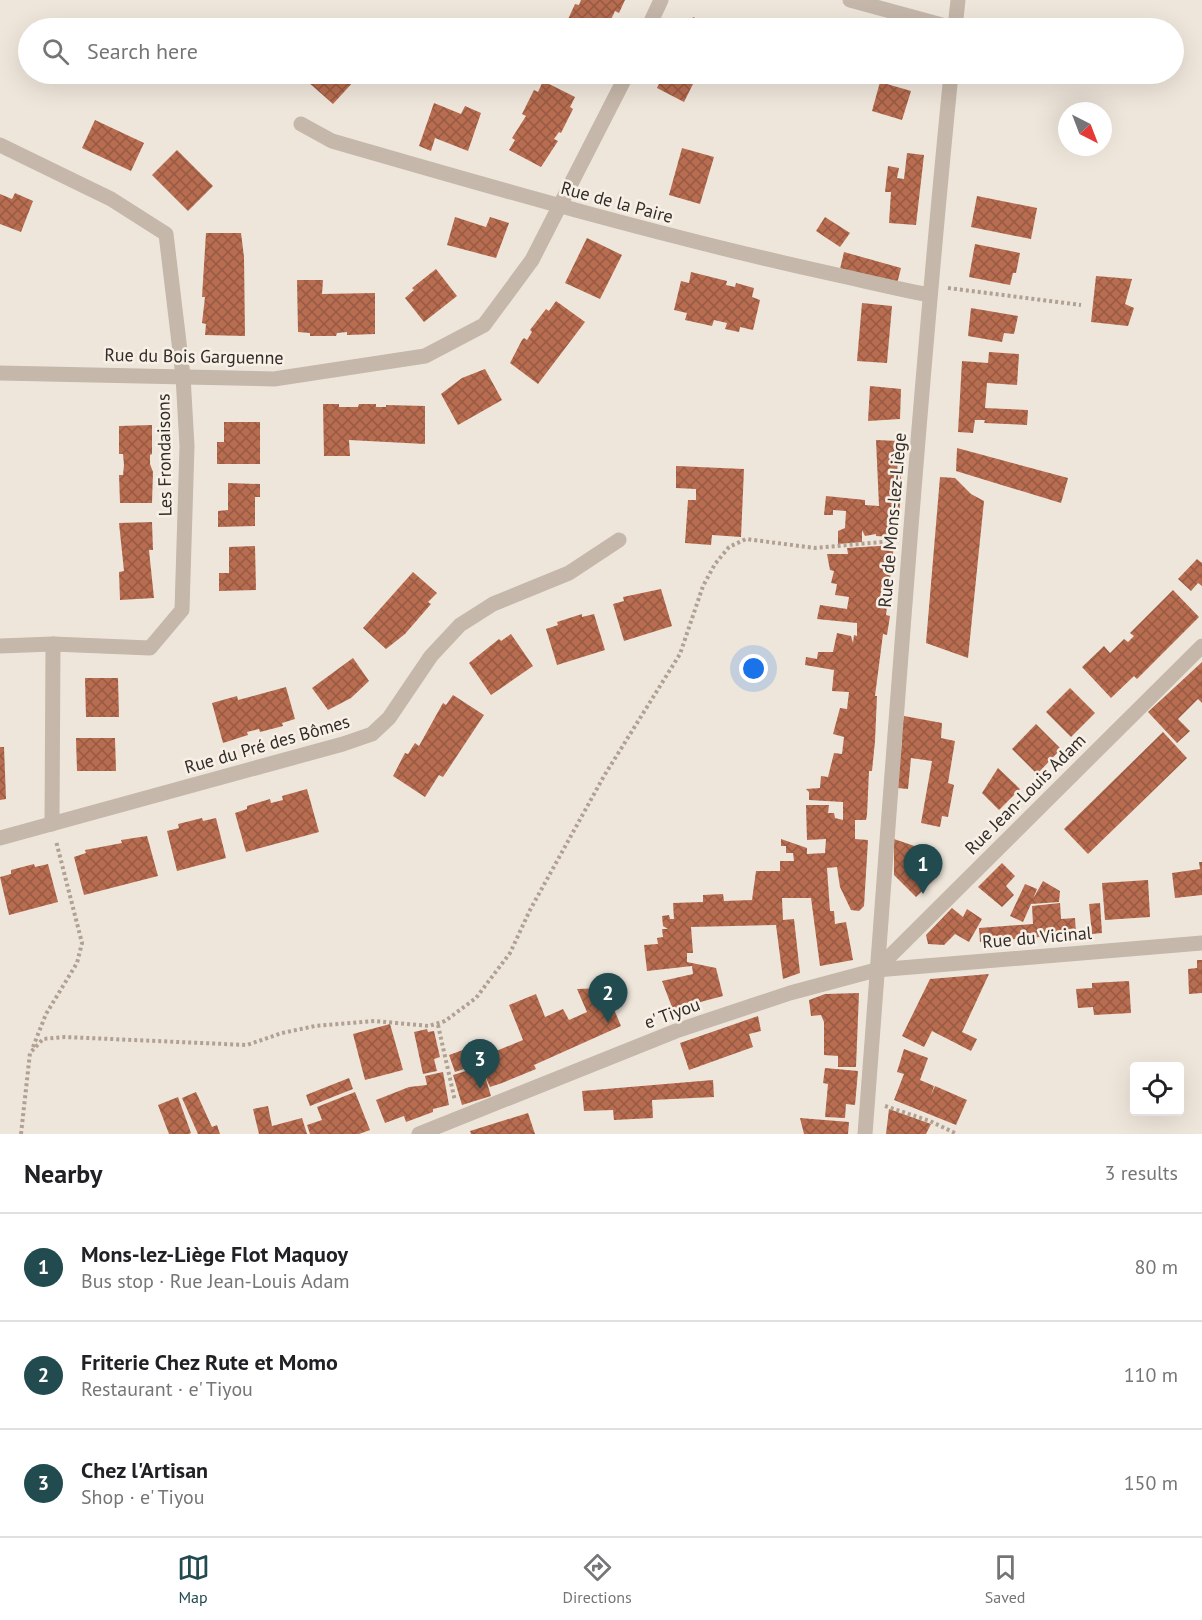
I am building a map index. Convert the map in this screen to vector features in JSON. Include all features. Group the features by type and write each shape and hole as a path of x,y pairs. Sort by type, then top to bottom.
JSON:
{"street":[{"path":"653,18 661,0"},
{"path":"850,0 917,18"},
{"path":"955,18 958,0"},
{"name":"Rue du Bois Garguenne","path":"0,373 274,380 425,356 484,325 532,260 622,84"},
{"name":"Rue de Mons-lez-Liège","path":"865,1134 930,290 950,84"},
{"name":"Rue de la Paire","path":"301,124 332,141 700,244 882,287 930,290"},
{"name":"Les Frondaisons","path":"0,145 111,199 166,234 183,376 187,446 182,610 150,648 53,644 0,646"},
{"name":"Rue du Pré des Bômes","path":"0,838 343,744 372,734 389,718 431,656 460,625 492,604 569,573 619,540"},
{"path":"52,824 53,644"},
{"name":"Rue Jean-Louis Adam","path":"876,970 1202,646"},
{"name":"Rue du Vicinal","path":"876,970 1202,943"},
{"name":"e' Tiyou","path":"419,1134 676,1031 790,993 876,970"}],"path":[{"path":"930,290 1081,305"},
{"path":"33,1047 43,1039 51,1037 247,1045 282,1033 341,1023 375,1021 438,1024 476,998 510,953 530,910 604,776 680,654 703,586 715,564 729,547 739,541 754,539 815,548 910,541"},
{"path":"21,1134 29,1060 33,1047 46,1014 78,963 82,943 52,824"},
{"path":"438,1024 459,1118"},
{"path":"868,1101 930,1121 957,1134"}],"building":[{"path":"581,0 625,0 619,13 615,11 612,18 569,18 575,4 579,5"},
{"path":"310,84 351,84 333,104"},
{"path":"542,84 549,84 575,97 570,107 573,109 561,133 559,132 554,139 558,141 541,167 509,150 515,140 512,138 526,116 522,114 534,90 538,92"},
{"path":"659,84 693,84 684,102 657,88"},
{"path":"879,84 911,91 902,120 872,111"},
{"path":"434,103 461,114 465,106 481,113 468,151 435,138 431,151 419,146"},
{"path":"95,120 144,143 131,171 82,148"},
{"path":"682,148 714,157 700,204 669,195"},
{"path":"177,150 213,186 188,211 152,175"},
{"path":"907,153 924,155 916,225 889,223 891,192 885,192 888,166 899,168 897,178 904,179"},
{"path":"15,193 33,201 21,232 0,224 0,194 12,199"},
{"path":"977,196 1037,208 1031,239 971,227"},
{"path":"455,217 486,227 490,217 509,223 496,258 447,245"},
{"path":"825,217 850,233 840,247 816,231"},
{"path":"206,233 241,233 244,257 245,336 205,335 206,324 202,323 205,297 202,297"},
{"path":"587,238 622,255 600,299 565,283"},
{"path":"975,244 1020,253 1016,273 1013,273 1010,285 969,277"},
{"path":"844,252 901,268 897,284 840,269"},
{"path":"436,269 457,296 424,322 405,298 414,290 412,288"},
{"path":"691,272 727,281 726,285 735,287 736,283 754,288 752,297 760,300 753,330 740,327 739,332 725,329 727,323 714,320 712,326 685,320 687,313 674,310 681,281 689,283"},
{"path":"1096,276 1132,279 1125,304 1134,308 1128,326 1091,322"},
{"path":"297,280 323,280 322,294 375,293 375,334 347,335 347,332 337,333 336,336 310,336 310,333 298,332"},
{"path":"556,301 585,322 538,384 510,363 522,340 524,338 527,340 532,332 530,330 546,309 549,311"},
{"path":"862,303 892,306 887,363 857,361"},
{"path":"971,308 1018,316 1014,334 1004,333 1002,342 968,336"},
{"path":"989,352 1019,354 1017,385 987,383 985,408 1028,410 1027,425 984,423 985,420 975,420 973,433 958,432 962,361 988,363"},
{"path":"485,369 502,400 458,425 441,394 462,378"},
{"path":"870,386 901,389 900,419 868,421"},
{"path":"323,404 339,404 339,407 358,407 359,404 376,404 376,407 425,406 425,444 349,440 350,456 324,456"},
{"path":"224,422 260,422 260,464 217,464 217,442 224,442"},
{"path":"152,425 150,464 153,472 152,503 120,503 119,475 123,475 124,465 123,454 119,454 119,426"},
{"path":"876,440 899,441 897,475 901,475 901,488 899,521 895,521 894,537 876,536 876,534 865,536 862,530 862,542 838,544 838,531 845,528 846,511 833,510 833,515 824,515 826,496 865,500 865,505 879,506"},
{"path":"957,448 1068,478 1061,503 956,471"},
{"path":"676,466 744,469 741,537 712,535 711,545 685,543 688,500 696,500 696,489 676,488"},
{"path":"940,477 955,478 971,494 984,501 968,658 926,643"},
{"path":"228,483 260,484 260,497 255,497 255,526 218,527 218,511 228,510"},
{"path":"152,522 153,550 149,550 154,598 120,600 119,572 124,571 119,523"},
{"path":"894,545 886,615 890,616 887,635 883,634 875,696 877,696 875,741 872,771 869,771 867,815 866,820 855,820 855,839 868,840 864,906 859,911 851,910 840,887 837,867 827,868 830,911 834,911 835,924 846,922 853,960 820,966 811,898 782,898 783,920 794,919 800,973 783,979 776,925 691,927 693,953 687,953 687,962 716,968 723,996 689,1005 692,1010 675,1015 662,981 693,974 692,966 647,971 644,945 658,944 657,938 663,937 662,929 668,929 663,926 662,916 669,915 670,919 674,919 673,903 703,902 703,895 723,894 724,901 752,900 756,871 780,871 780,861 794,861 793,853 786,853 786,846 781,846 781,839 807,848 807,854 825,853 826,839 807,840 806,805 829,805 828,813 834,813 835,818 843,820 843,802 809,800 809,792 806,789 820,788 821,776 828,777 834,753 842,754 844,737 833,734 840,708 847,709 849,692 832,691 834,670 805,665 806,657 817,659 818,652 833,652 837,633 851,636 853,643 854,635 857,636 857,623 817,619 820,605 847,609 849,597 835,595 837,584 831,583 834,571 830,570 827,554 848,554 847,548"},
{"path":"255,546 256,590 219,591 219,573 229,573 229,547"},
{"path":"1197,559 1202,563 1202,586 1198,583 1191,591 1178,579"},
{"path":"413,572 437,593 428,602 431,604 405,634 386,649 363,628"},
{"path":"661,589 672,626 624,641 613,604 624,601 623,597"},
{"path":"1173,590 1199,617 1137,679 1134,676 1111,698 1082,667 1104,646 1110,653 1124,639 1128,642 1134,636 1130,633"},
{"path":"582,614 582,617 594,614 605,650 557,665 546,629 558,625 557,622"},
{"path":"511,634 533,666 491,695 469,663 499,639 501,641"},
{"path":"353,658 369,681 351,698 328,710 312,688"},
{"path":"1202,662 1202,703 1198,699 1178,719 1190,731 1177,743 1148,712"},
{"path":"85,678 118,678 119,717 86,717"},
{"path":"286,687 295,719 282,723 283,726 260,732 259,729 247,732 248,735 223,743 212,703 237,696 238,700"},
{"path":"1070,688 1095,713 1071,737 1046,712"},
{"path":"453,695 484,715 443,777 439,775 425,797 393,776 405,753 408,754 415,743 419,746 443,703 446,705"},
{"path":"904,716 942,723 941,738 955,741 948,783 954,785 948,817 942,816 940,827 921,823 932,761 911,758 908,789 897,788 902,741 899,740"},
{"path":"1036,724 1061,749 1037,774 1012,749"},
{"path":"1163,732 1187,758 1088,854 1064,829"},
{"path":"76,738 115,738 116,771 77,771"},
{"path":"0,747 4,747 6,799 0,800"},
{"path":"998,768 1020,789 999,810 982,793"},
{"path":"307,789 319,832 246,852 235,813 247,809 247,806 270,799 271,803 283,800 282,796"},
{"path":"202,818 203,821 216,818 226,858 177,871 167,831 179,828 178,824"},
{"path":"147,836 158,876 84,895 74,857 86,853 85,850 122,843 121,840"},
{"path":"894,839 932,852 925,860 940,874 916,897 894,875"},
{"path":"1199,862 1202,862 1202,895 1175,898 1172,873 1200,869"},
{"path":"1002,863 1015,876 1006,886 1014,895 1002,907 978,887"},
{"path":"34,864 35,867 48,864 58,902 9,915 0,877 11,874 11,870"},
{"path":"1148,880 1150,917 1105,920 1102,883"},
{"path":"1043,881 1060,891 1059,902 1031,904 1023,922 1010,916 1025,884 1037,889 1033,899"},
{"path":"1060,903 1061,919 1075,918 1076,934 980,942 979,928 1033,924 1032,906"},
{"path":"1100,903 1102,933 1092,934 1089,904"},
{"path":"952,908 963,917 967,909 982,919 969,942 955,934 944,945 928,944 926,935"},
{"path":"1197,960 1202,960 1202,993 1189,994 1188,969 1197,968"},
{"path":"989,974 962,1032 977,1039 971,1051 932,1031 924,1047 902,1036 930,979"},
{"path":"1129,981 1131,1013 1094,1015 1093,1007 1078,1008 1076,989 1092,988 1092,983"},
{"path":"605,988 621,1026 534,1065 536,1069 502,1083 490,1087 484,1073 491,1096 462,1105 453,1075 482,1066 481,1063 455,1072 449,1055 485,1042 489,1054 523,1040 509,1005 536,994 545,1017 563,1009 569,1020 587,1012 577,989"},
{"path":"859,993 856,1067 838,1067 838,1056 824,1055 824,1022 821,1015 811,1016 809,1000 825,994"},
{"path":"758,1016 761,1031 749,1034 753,1047 689,1070 680,1043"},
{"path":"390,1024 403,1070 365,1080 353,1034"},
{"path":"427,1029 428,1032 434,1031 440,1057 434,1059 437,1071 423,1074 414,1032"},
{"path":"904,1049 928,1058 920,1080 934,1086 931,1095 935,1086 967,1100 956,1125 894,1100 904,1074 897,1072"},
{"path":"825,1068 858,1071 855,1105 846,1104 845,1118 825,1117 828,1084 823,1083"},
{"path":"443,1072 449,1105 433,1109 433,1112 406,1122 404,1116 385,1123 376,1100 409,1087 427,1085 425,1076"},
{"path":"349,1078 353,1089 310,1106 306,1095"},
{"path":"713,1080 714,1097 652,1100 653,1118 614,1120 613,1110 584,1111 582,1091"},
{"path":"196,1092 212,1127 217,1125 220,1134 198,1134 182,1098"},
{"path":"355,1092 370,1130 359,1134 310,1134 307,1125 322,1120 317,1107"},
{"path":"178,1097 191,1133 189,1134 169,1134 158,1105"},
{"path":"268,1106 272,1126 302,1118 307,1134 259,1134 253,1109"},
{"path":"889,1109 931,1124 926,1134 886,1134"},
{"path":"528,1113 535,1134 471,1134 470,1131"},
{"path":"800,1118 849,1122 848,1134 804,1134"}],"place":[{"name":"Mons-lez-Liège Flot Maquoy","path":"923,894"},
{"name":"Friterie Chez Rute et Momo","path":"608,1023"},
{"name":"Chez l'Artisan","path":"480,1089"}]}
